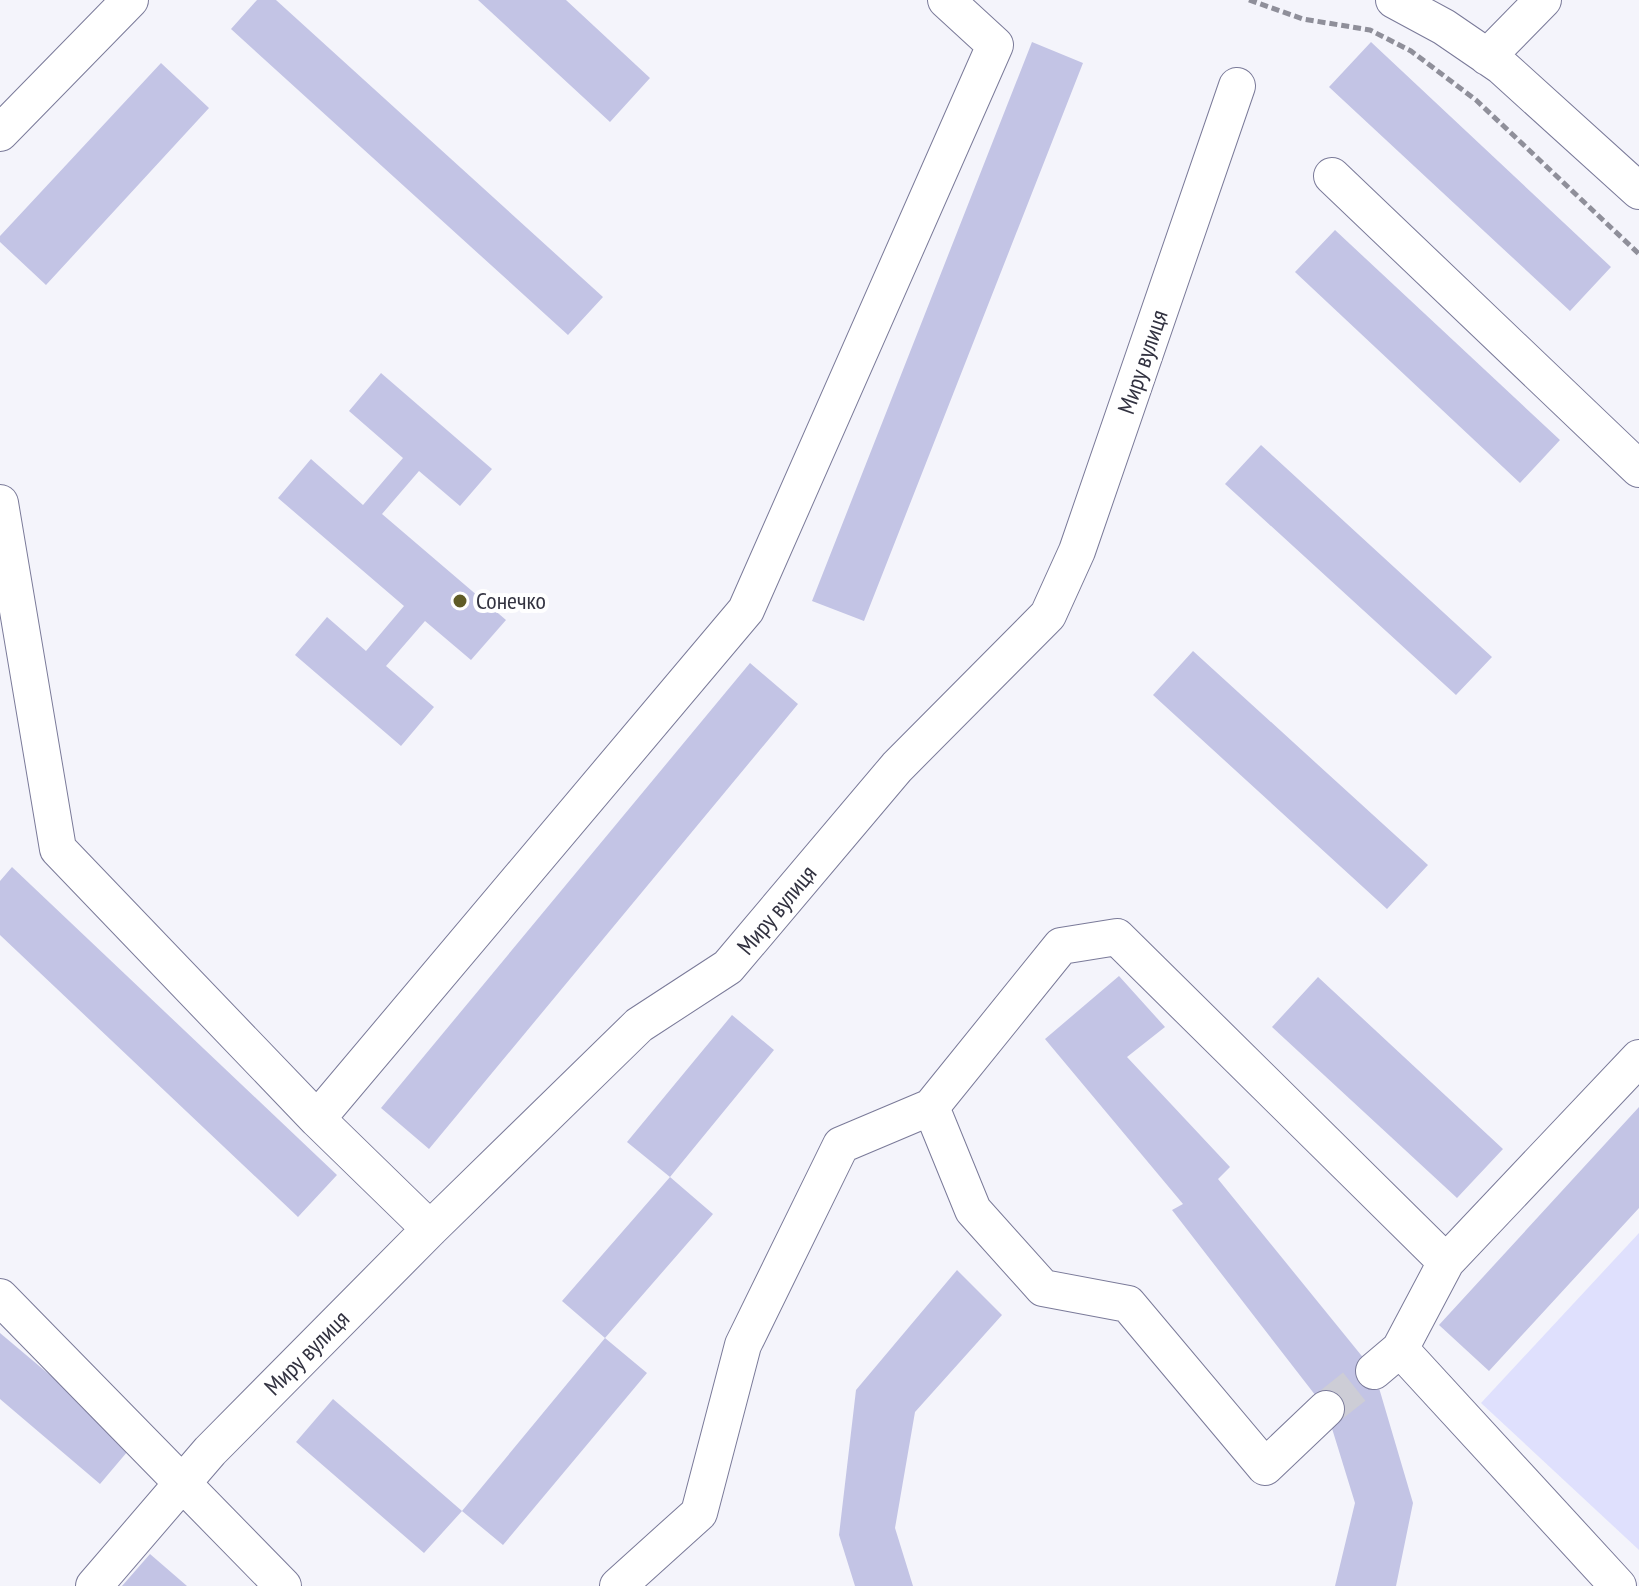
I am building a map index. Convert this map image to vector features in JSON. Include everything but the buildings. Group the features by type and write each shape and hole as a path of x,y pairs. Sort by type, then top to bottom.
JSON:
{"street":[{"path":"0,133 130,0"},
{"path":"317,1119 746,610 995,45 946,0"},
{"path":"1394,0 1444,27 1487,57 1639,191"},
{"path":"1487,57 1543,0"},
{"name":"Миру вулиця","path":"94,1586 184,1481 430,1229 639,1025 728,967 897,767 1048,615 1077,551 1237,86"},
{"path":"1332,176 1639,469"},
{"path":"0,503 58,849 317,1119 430,1229"},
{"path":"618,1586 699,1513 743,1345 841,1145 931,1107 1061,946 1117,937 1446,1262"},
{"path":"1618,1586 1387,1360 1446,1262 1639,1058"},
{"path":"931,1107 973,1210 1043,1288 1128,1304 1265,1467 1326,1409"},
{"path":"0,1297 184,1481 283,1586"}],"path":[{"path":"1249,0 1303,19 1370,30 1411,51 1476,100 1639,254"}],"shaded area":[{"path":"1639,1233 1639,1550 1481,1403"}],"tunnel":[{"path":"1326,1409 1374,1371"}],"place":[{"name":"Сонечко","path":"460,601"}]}
